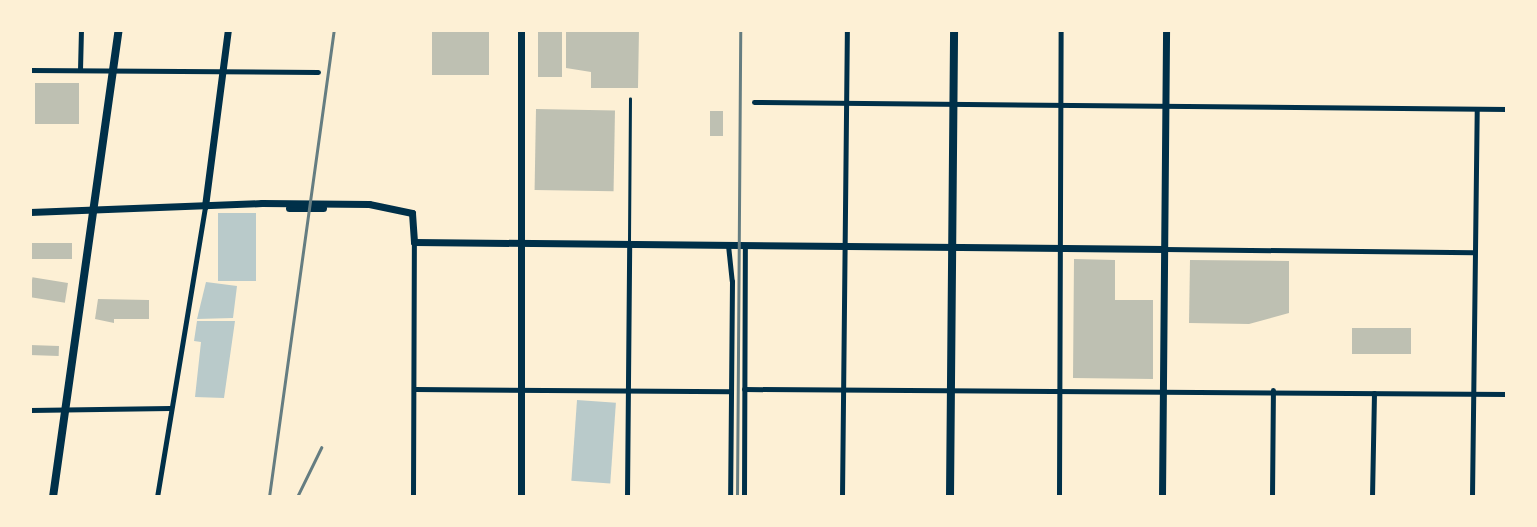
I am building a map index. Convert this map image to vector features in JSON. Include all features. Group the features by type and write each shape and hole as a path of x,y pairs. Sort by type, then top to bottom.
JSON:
{"main road":[{"path":"53,497 119,30"},
{"path":"950,497 954,30"}],"street":[{"path":"80,70 81,30"},
{"path":"30,410 175,406 228,30"},
{"path":"521,497 522,30"},
{"path":"842,497 846,30"},
{"path":"1059,497 1061,30"},
{"path":"1162,497 1166,30"},
{"path":"30,70 318,72"},
{"path":"754,102 1507,109"},
{"path":"1472,497 1477,109"},
{"path":"30,212 240,206 380,207 412,213 413,497"},
{"path":"414,242 1474,252"},
{"path":"628,497 629,244"},
{"path":"728,245 732,281 730,497"},
{"path":"744,497 745,245"},
{"path":"414,389 731,391"},
{"path":"744,389 1163,393 1273,390 1507,394"},
{"path":"1272,497 1273,390"},
{"path":"1372,497 1374,393"},
{"path":"157,497 170,408"}],"lane":[{"path":"629,244 630,99"}],"shaded area":[{"path":"218,213 256,213 256,281 218,281"},
{"path":"206,282 237,286 233,318 197,319"},
{"path":"197,321 235,321 224,398 195,397 201,342 194,341"},
{"path":"577,400 616,403 610,484 571,481"}],"building":[{"path":"432,30 489,30 489,75 432,75"},
{"path":"538,30 562,30 562,77 538,77"},
{"path":"566,30 639,30 638,88 591,88 591,72 566,68"},
{"path":"35,83 79,83 79,124 35,124"},
{"path":"536,109 615,110 614,191 535,190"},
{"path":"710,111 723,111 723,136 710,136"},
{"path":"30,243 72,243 72,259 30,259"},
{"path":"1074,259 1115,260 1115,300 1153,300 1153,379 1073,378"},
{"path":"1190,260 1289,261 1289,313 1249,324 1189,323"},
{"path":"32,277 68,283 65,303 30,297"},
{"path":"98,299 149,300 149,319 114,319 114,323 95,319"},
{"path":"1352,328 1411,328 1411,354 1352,354"},
{"path":"30,345 59,346 59,356 30,355"}],"railway":[{"path":"269,497 334,30"},
{"path":"737,497 740,30"},
{"path":"297,497 321,448"}]}
